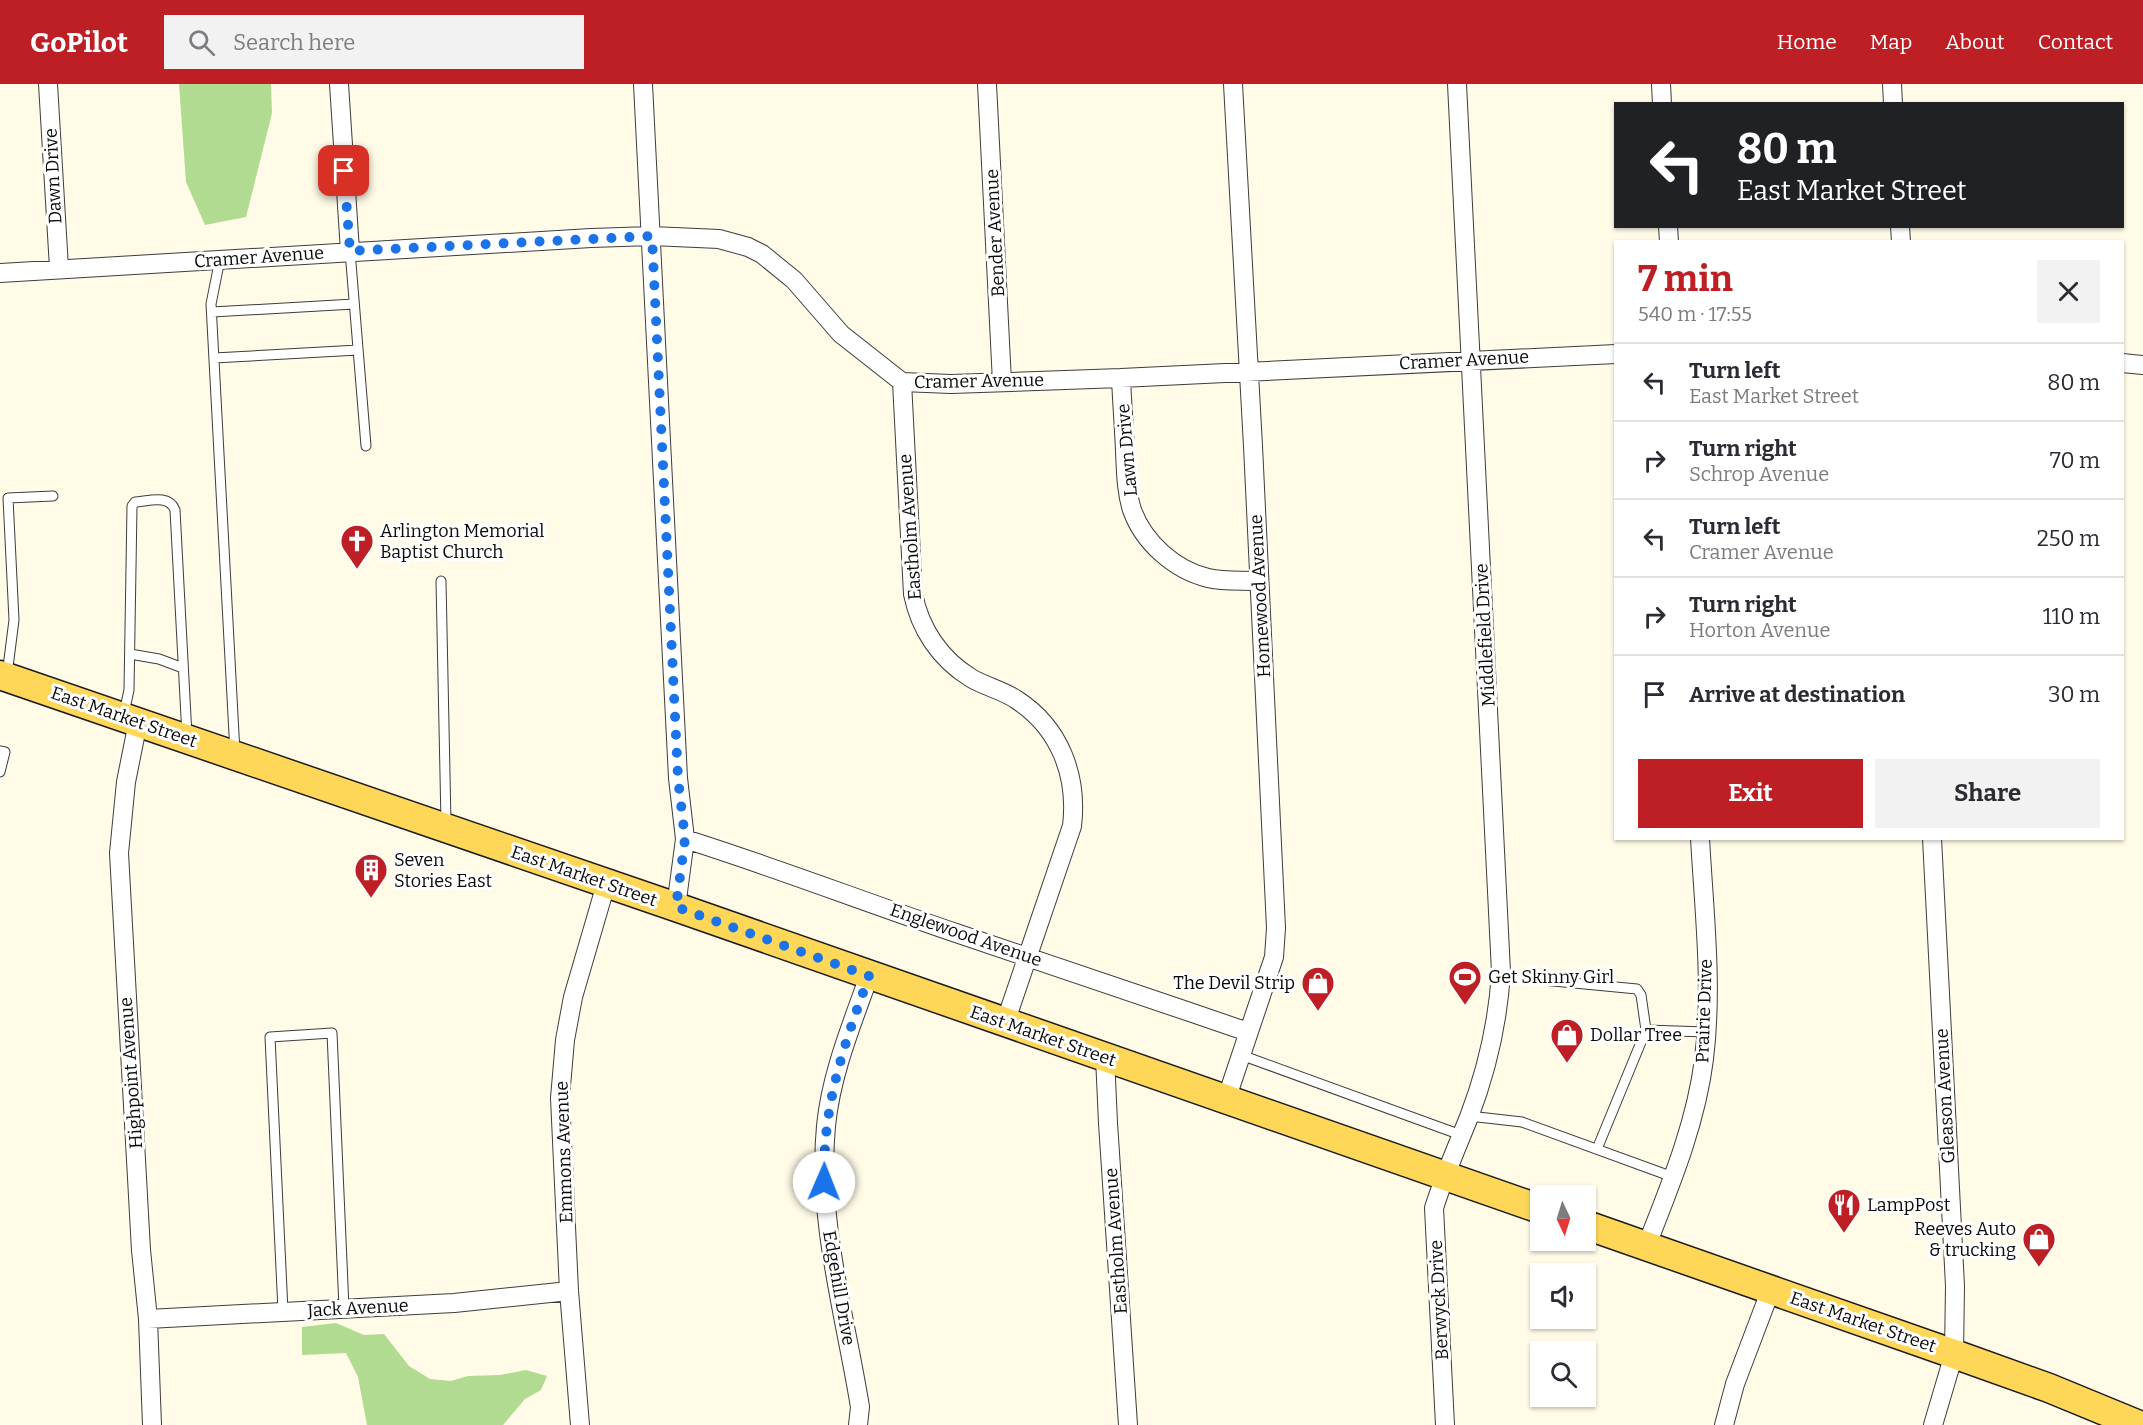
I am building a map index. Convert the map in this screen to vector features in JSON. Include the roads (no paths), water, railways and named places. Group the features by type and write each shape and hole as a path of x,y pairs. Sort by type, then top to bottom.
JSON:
{"main road":[{"name":"East Market Street","path":"3,676 676,907 1530,1206"},
{"name":"East Market Street","path":"1596,1229 1954,1354 2059,1392 2139,1425"}],"street":[{"name":"Dawn Drive","path":"48,84 59,268"},
{"path":"339,84 350,251"},
{"path":"643,84 678,778 685,839 676,907"},
{"name":"Bender Avenue","path":"987,84 1002,382"},
{"name":"Homewood Avenue","path":"1226,1100 1274,957 1276,928 1233,84"},
{"name":"Middlefield Drive","path":"1444,1177 1469,1116 1492,1044 1501,976 1457,84"},
{"path":"1661,84 1662,102"},
{"path":"1892,84 1893,102"},
{"name":"Cramer Avenue","path":"0,273 350,251 652,236 719,239 748,247 762,254 794,280 841,334 902,382 951,384 1121,378 1248,370 1614,354"},
{"path":"2124,363 2143,365"},
{"name":"Lawn Drive","path":"1121,378 1129,497 1133,511 1144,532 1160,552 1192,573 1210,579 1258,581"},
{"name":"Eastholm Avenue","path":"902,382 913,594 920,622 938,650 956,668 973,679 1015,698 1049,728 1058,742 1069,770 1074,798 1072,826 1005,1023"},
{"name":"Highpoint Avenue","path":"131,720 119,853 141,1250 148,1319 152,1425"},
{"name":"Englewood Avenue","path":"685,839 750,859 958,934 1248,1032"},
{"name":"Prairie Drive","path":"1646,1247 1673,1176 1696,1103 1704,1060 1707,974 1700,840"},
{"name":"Gleason Avenue","path":"1932,840 1955,1287 1954,1354 1933,1425"},
{"name":"Emmons Avenue","path":"580,1425 569,1292 560,1126 561,1069 573,997 606,884"},
{"name":"Edgehill Drive","path":"858,1425 860,1407 829,1238 824,1196 824,1167 830,1096 869,976"},
{"name":"Eastholm Avenue","path":"1105,1057 1128,1425"},
{"name":"Berwyck Drive","path":"1444,1177 1434,1208 1445,1425"},
{"path":"1724,1425 1735,1384 1771,1289"},
{"name":"Jack Avenue","path":"148,1319 454,1303 569,1292"}],"lane":[{"path":"350,251 366,446"},
{"path":"220,260 211,304 236,755"},
{"path":"212,312 354,304"},
{"path":"214,358 358,350"},
{"path":"3,676 14,620 8,498 53,496"},
{"path":"131,720 129,690 132,506 135,502 166,500 175,510 187,738"},
{"path":"441,581 446,828"},
{"path":"130,654 183,668"},
{"path":"0,751 5,752 0,772"},
{"path":"1501,976 1637,989 1641,995 1646,1030 1597,1149"},
{"path":"1646,1030 1706,1032"},
{"path":"283,1311 270,1037 332,1033 344,1308"},
{"path":"1240,1055 1461,1135"},
{"path":"1469,1116 1522,1122 1673,1176"}],"place":[{"name":"Arlington Memorial Baptist Church","path":"357,570"},
{"name":"Seven Stories East","path":"371,899"},
{"name":"Get Skinny Girl","path":"1465,1006"},
{"name":"The Devil Strip","path":"1318,1012"},
{"name":"Dollar Tree","path":"1567,1064"},
{"name":"LampPost","path":"1844,1234"},
{"name":"Reeves Auto & trucking","path":"2039,1268"}]}
